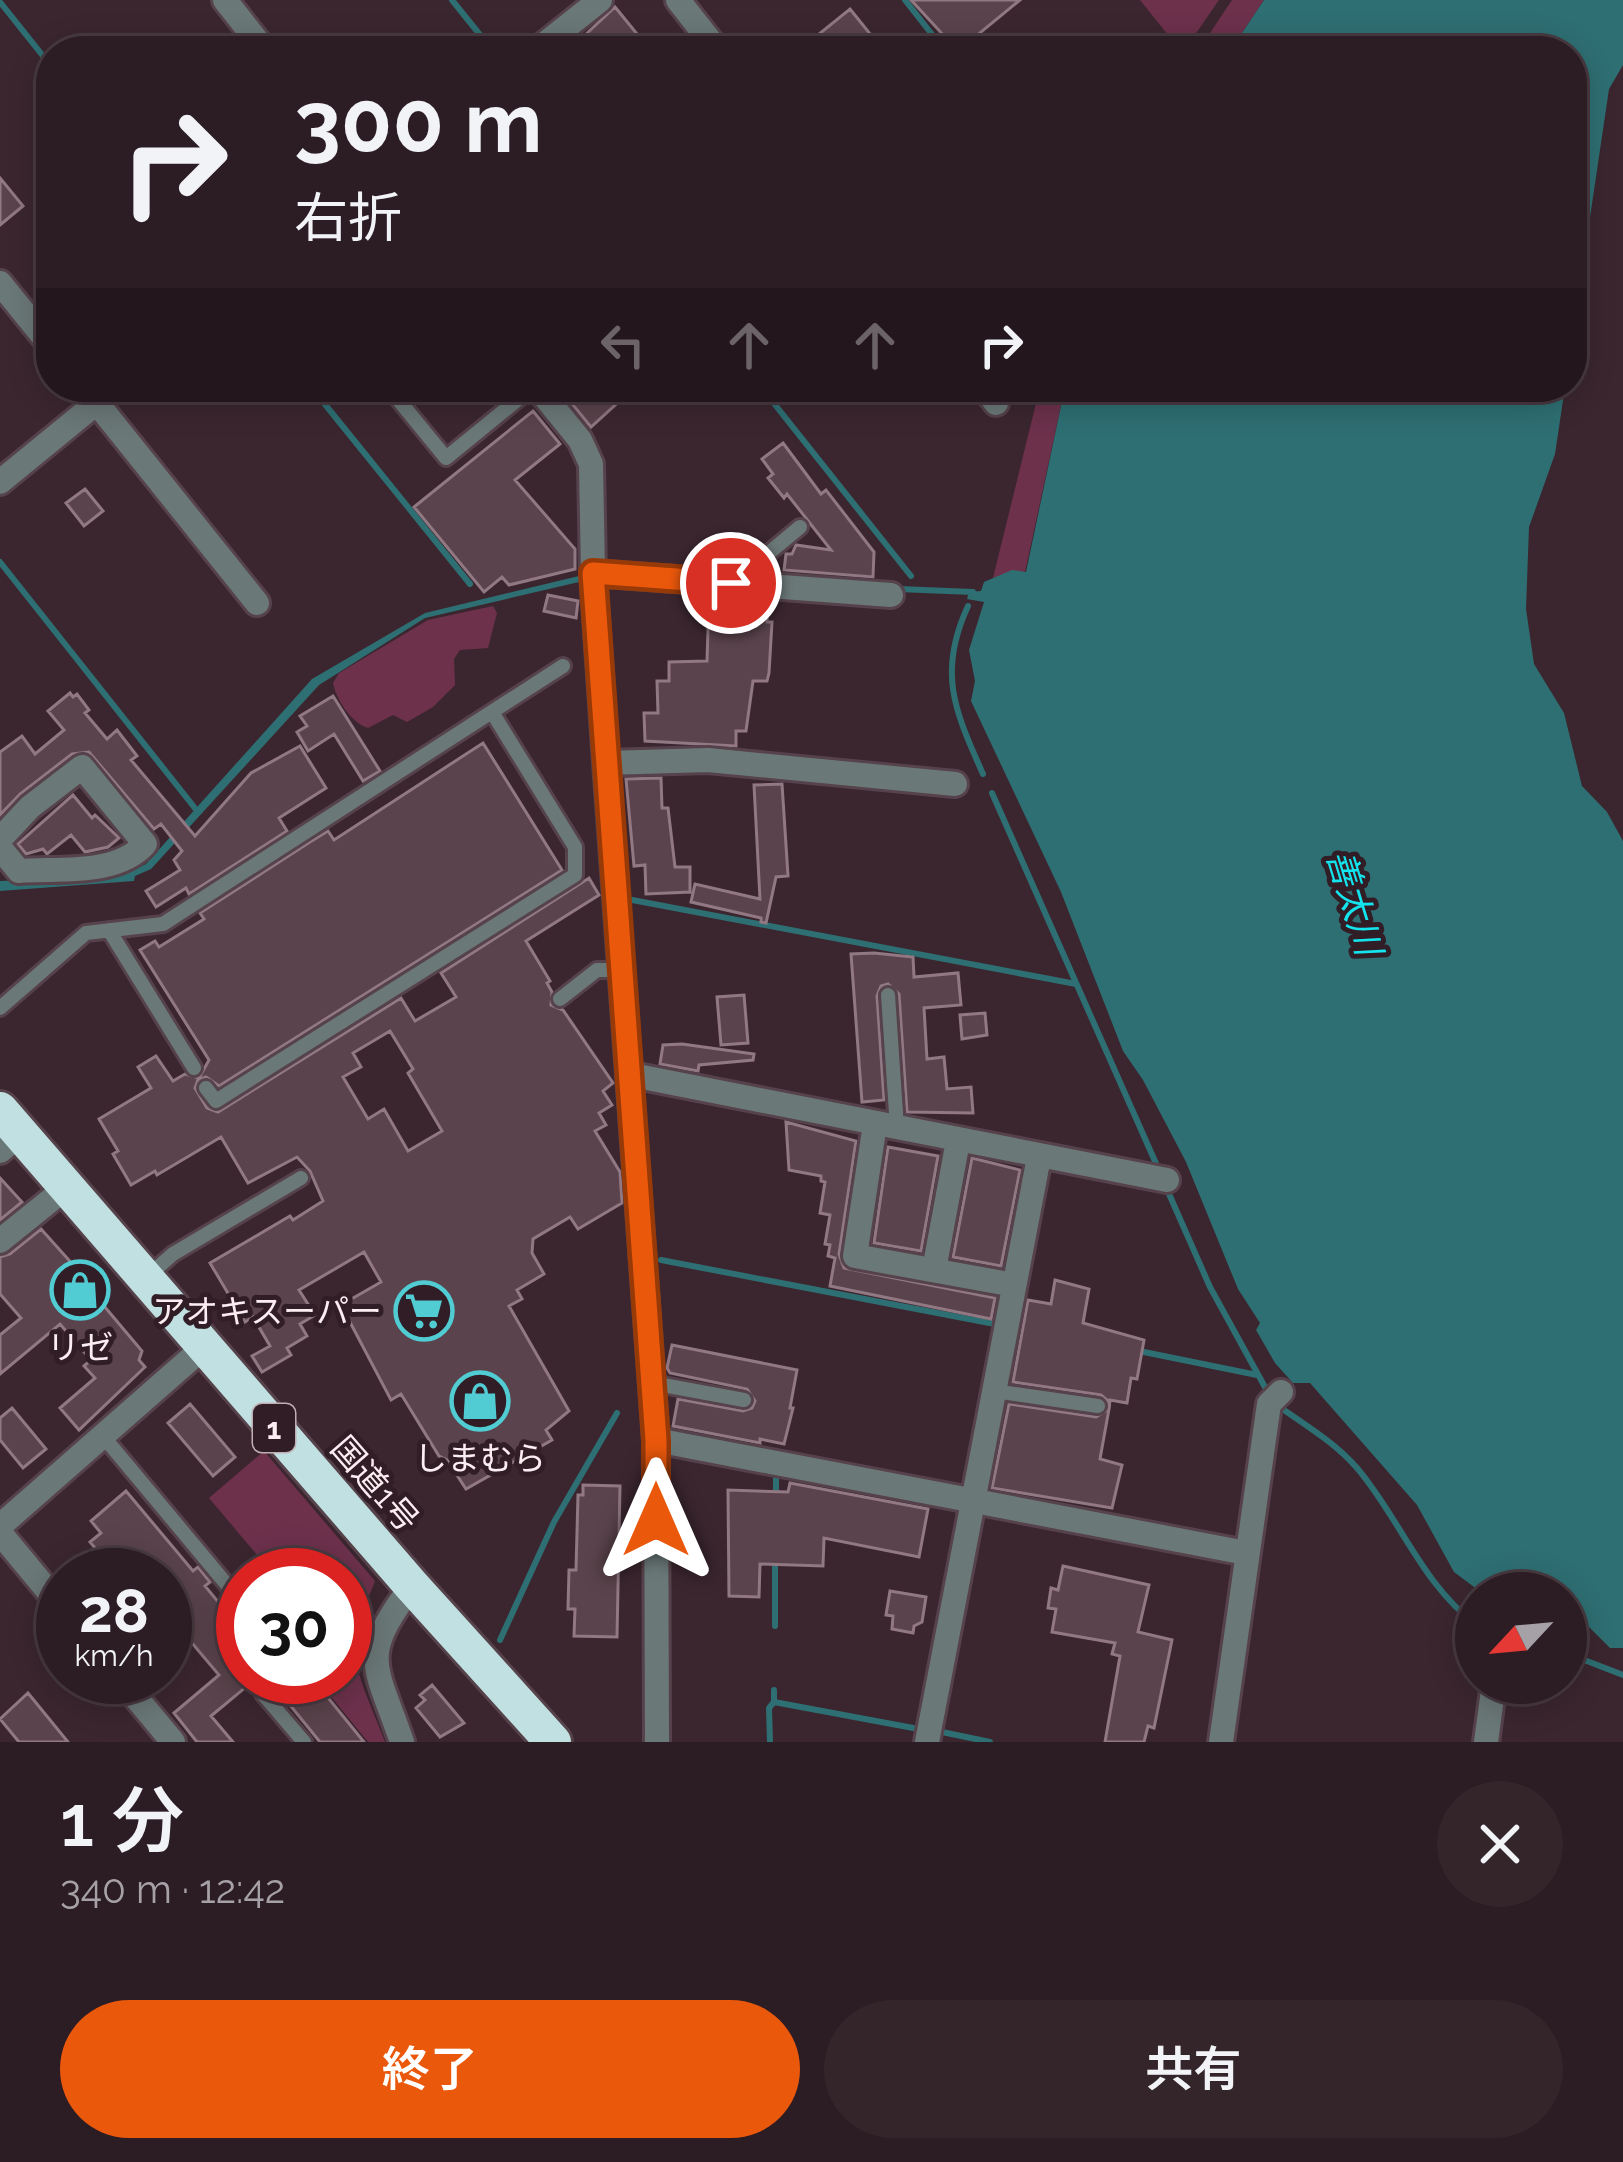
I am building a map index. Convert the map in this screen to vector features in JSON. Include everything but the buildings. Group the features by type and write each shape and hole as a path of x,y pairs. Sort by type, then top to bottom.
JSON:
{"highway":[{"name":"国道1号","path":"7,1131 67,1187 412,1586 554,1742"}],"street":[{"path":"225,0 254,36"},
{"path":"555,36 600,0"},
{"path":"678,0 706,36"},
{"path":"0,283 36,327"},
{"path":"0,482 88,402"},
{"path":"106,402 257,604"},
{"path":"547,402 587,451 591,464 593,573 656,1440 657,1742"},
{"path":"593,573 891,595"},
{"path":"606,763 708,760 955,784"},
{"path":"82,767 145,844 116,864 19,871 0,843 30,807 82,767"},
{"path":"632,1076 1167,1180"},
{"path":"886,1126 855,1256 1014,1285"},
{"path":"934,1270 958,1141"},
{"path":"927,1742 1039,1157"},
{"path":"0,1241 67,1187"},
{"path":"36,1575 0,1529 204,1348"},
{"path":"1221,1742 1269,1404 1281,1392"},
{"path":"656,1440 1246,1553"},
{"path":"402,1742 374,1657 383,1624 412,1586"},
{"path":"141,1704 173,1742"},
{"path":"1486,1742 1491,1704"}],"lane":[{"path":"400,402 446,458 516,402"},
{"path":"731,583 800,526"},
{"path":"0,1008 86,933 163,924 563,666"},
{"path":"206,1088 216,1100 575,875 575,847 492,712"},
{"path":"109,930 194,1069"},
{"path":"560,999 597,970 623,970"},
{"path":"886,1126 888,995"},
{"path":"145,1278 173,1254 302,1178"},
{"path":"652,1383 744,1400"},
{"path":"994,1391 1098,1406"},
{"path":"103,1436 216,1572"},
{"path":"272,1704 304,1742"}],"shaded area":[{"path":"1140,0 1219,0 1194,36 1169,36"},
{"path":"1232,0 1264,0 1240,36 1208,36"},
{"path":"1036,402 1062,402 1025,572 993,578"},
{"path":"493,606 497,613 488,648 460,650 454,659 455,685 433,707 407,722 393,715 368,728 345,710 333,683 339,673 428,620"},
{"path":"264,1451 347,1548 251,1548 209,1498"},
{"path":"337,1704 370,1704 385,1742 368,1742"}],"water":[{"path":"1264,0 1623,0 1623,65 1609,89 1587,238 1587,36 1240,36"},
{"name":"善太川","path":"1062,402 1563,402 1555,454 1529,527 1526,609 1534,664 1564,713 1582,786 1607,812 1623,841 1623,1648 1610,1648 1587,1626 1587,1572 1454,1572 1417,1505 1310,1383 1293,1383 1256,1330 1260,1323 1238,1289 1186,1162 1123,1051 1061,892 971,701 975,681 969,650 984,602 967,599 969,592 981,591 984,582 1012,570 1026,572"},
{"path":"579,576 579,582 425,618 319,685 151,869 134,881 0,891 0,881 122,876 146,864 312,679 425,613"}],"waterway":[{"path":"452,0 481,36"},
{"path":"905,0 933,36"},
{"path":"0,2 36,47"},
{"path":"323,402 470,584"},
{"path":"773,402 911,576"},
{"path":"0,562 198,812"},
{"path":"898,589 973,592"},
{"path":"968,606 953,652 953,692 983,774"},
{"path":"992,793 1158,1168"},
{"path":"627,899 1076,984"},
{"path":"1166,1187 1210,1287 1266,1389"},
{"path":"661,1260 1000,1325"},
{"path":"1139,1351 1257,1375"},
{"path":"1284,1410 1357,1468 1455,1606"},
{"path":"500,1640 554,1522 617,1413"},
{"path":"776,1473 776,1496"},
{"path":"775,1557 775,1626"},
{"path":"1587,1661 1623,1675"},
{"path":"774,1690 774,1702 924,1730"},
{"path":"770,1742 769,1708 774,1702"},
{"path":"942,1732 990,1742"}],"place":[{"name":"リゼ","path":"80,1290"},
{"name":"アオキスーパー","path":"424,1311"},
{"name":"しまむら","path":"480,1401"}],"route":[{"path":"656,1520 656,1440 632,1076 593,573 731,583"}]}
